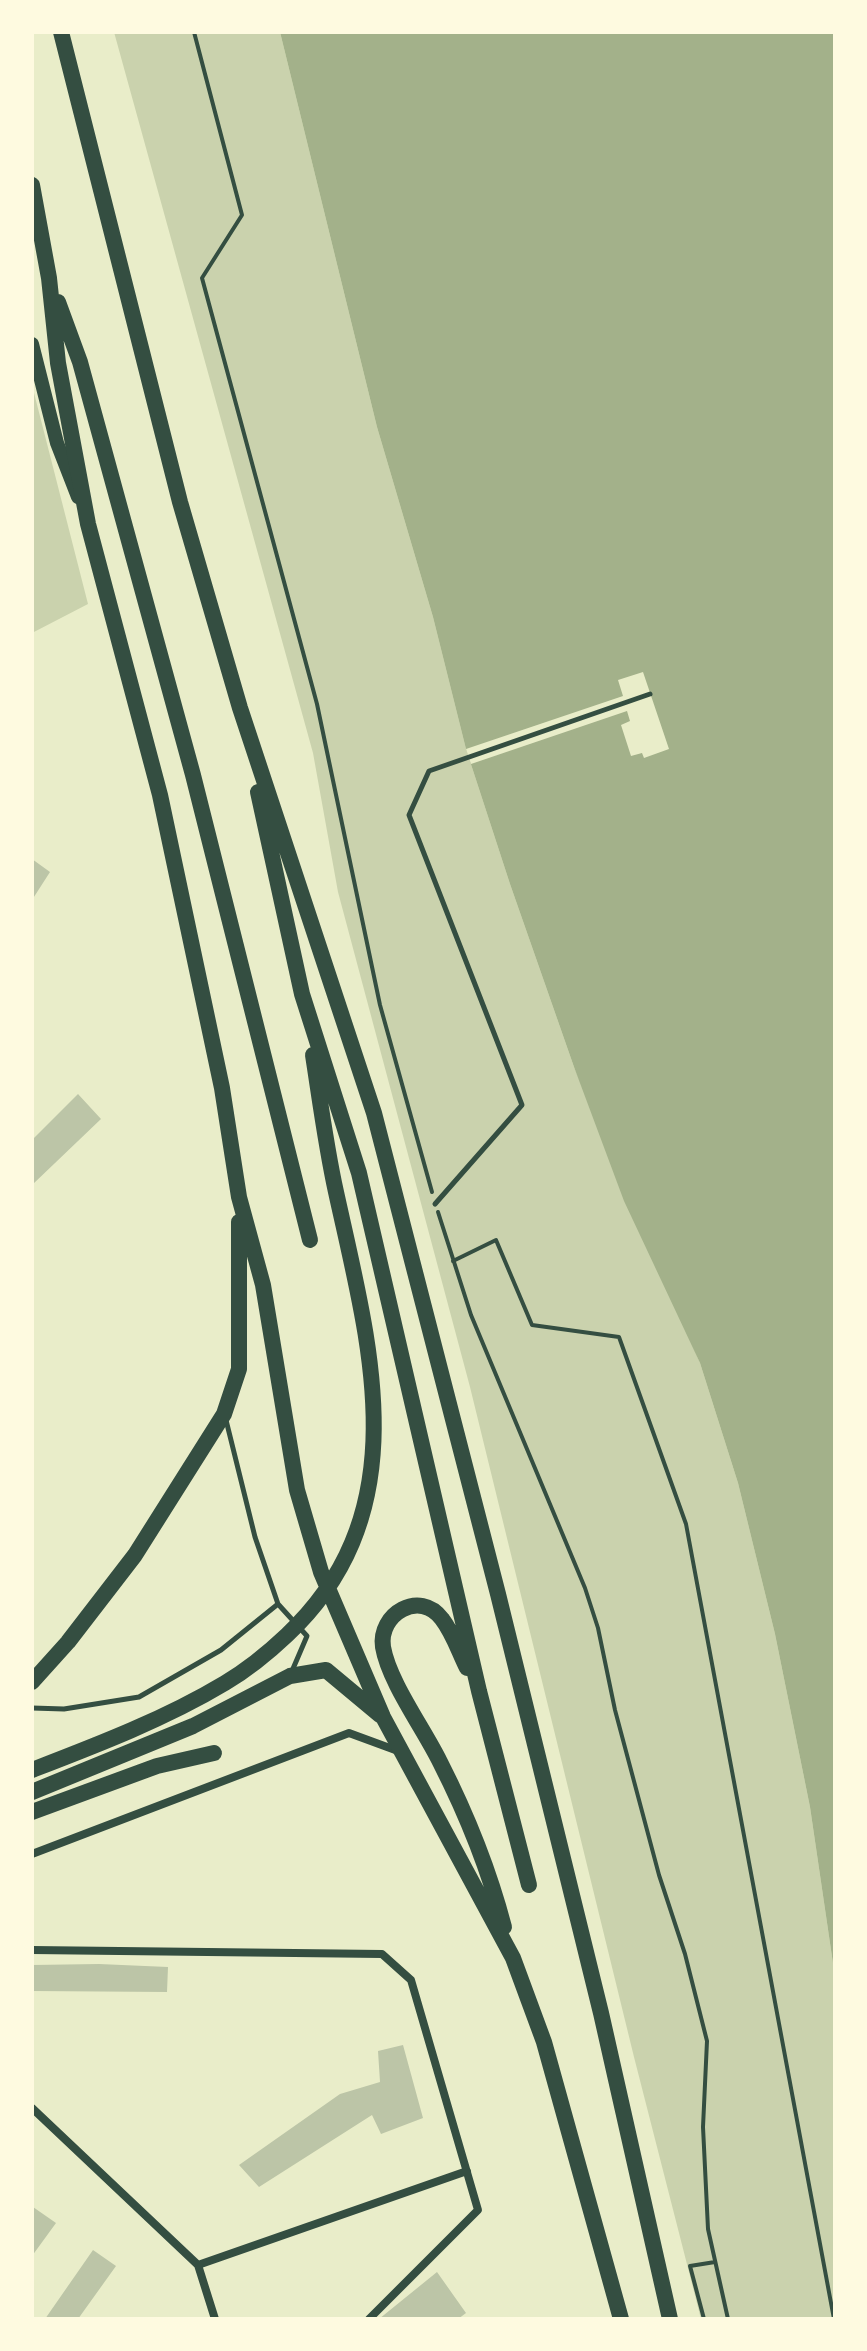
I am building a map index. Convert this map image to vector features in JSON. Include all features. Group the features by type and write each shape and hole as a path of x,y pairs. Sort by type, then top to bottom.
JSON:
{"highway":[{"path":"63,36 180,502 240,708 374,1113 582,1935 670,2319"},
{"path":"32,185 49,278 58,363 88,524 160,795 222,1088 239,1197 263,1285 297,1490 321,1572 383,1717 513,1958"},
{"path":"49,278 80,362 193,775 310,1240"},
{"path":"32,1770 152,1720 226,1683 271,1650 308,1615 333,1581 348,1553 369,1494 375,1438 372,1375 355,1276 335,1187 302,994 240,708"},
{"path":"302,994 359,1173 479,1691 529,1885"},
{"path":"32,1682 68,1642 135,1555 224,1414 239,1369 239,1197"},
{"path":"479,1691 441,1617 430,1609 415,1605 389,1617 383,1632 387,1661 441,1763 490,1874 513,1958 544,2042 621,2319"},
{"path":"32,1792 193,1726 290,1676 326,1670 383,1717"},
{"path":"32,1812 157,1766 214,1753"}],"main road":[{"path":"32,344 57,443 88,524"}],"street":[{"path":"32,1854 349,1733 403,1753"},
{"path":"32,1950 382,1954 411,1980 478,2210 369,2319"},
{"path":"32,2108 198,2265 215,2319"},
{"path":"198,2265 467,2171"}],"lane":[{"path":"435,1204 522,1105 409,815 429,771 650,694"},
{"path":"224,1414 255,1537 278,1604 307,1636 290,1676"},
{"path":"32,1708 64,1709 139,1697 221,1650 278,1604"}],"path":[{"path":"194,32 242,215 202,278 317,704 380,1005 435,1204 471,1315 585,1588 598,1628 615,1710 659,1875 685,1954 707,2041 703,2127 708,2229 728,2319"},
{"path":"453,1261 496,1240 532,1325 619,1337 686,1524 834,2319"},
{"path":"704,2319 690,2266 715,2262"}],"shaded area":[{"path":"114,32 280,32 377,427 433,617 466,749 574,1067 700,1363 738,1483 775,1634 810,1807 835,1977 835,2319 701,2319 470,1387 338,892 313,753"},
{"path":"280,32 835,32 835,1977 810,1807 775,1634 738,1483 700,1363 624,1201 574,1067 466,749 433,617 377,427"},
{"path":"32,385 88,604 32,633"}],"pier":[{"path":"643,672 669,749 644,758 642,753 631,756 621,725 630,721 627,711 471,764 466,749 623,696 618,680"}],"building":[{"path":"32,859 50,872 32,900"},
{"path":"78,1094 101,1119 32,1185 32,1140"},
{"path":"32,1965 168,1967 167,1992 32,1991"},
{"path":"403,2045 423,2118 381,2134 372,2115 259,2187 239,2165 340,2094 380,2082 378,2051"},
{"path":"32,2209 56,2223 32,2256"},
{"path":"93,2250 116,2266 78,2319 45,2319"},
{"path":"437,2272 466,2313 458,2319 379,2319"}]}
